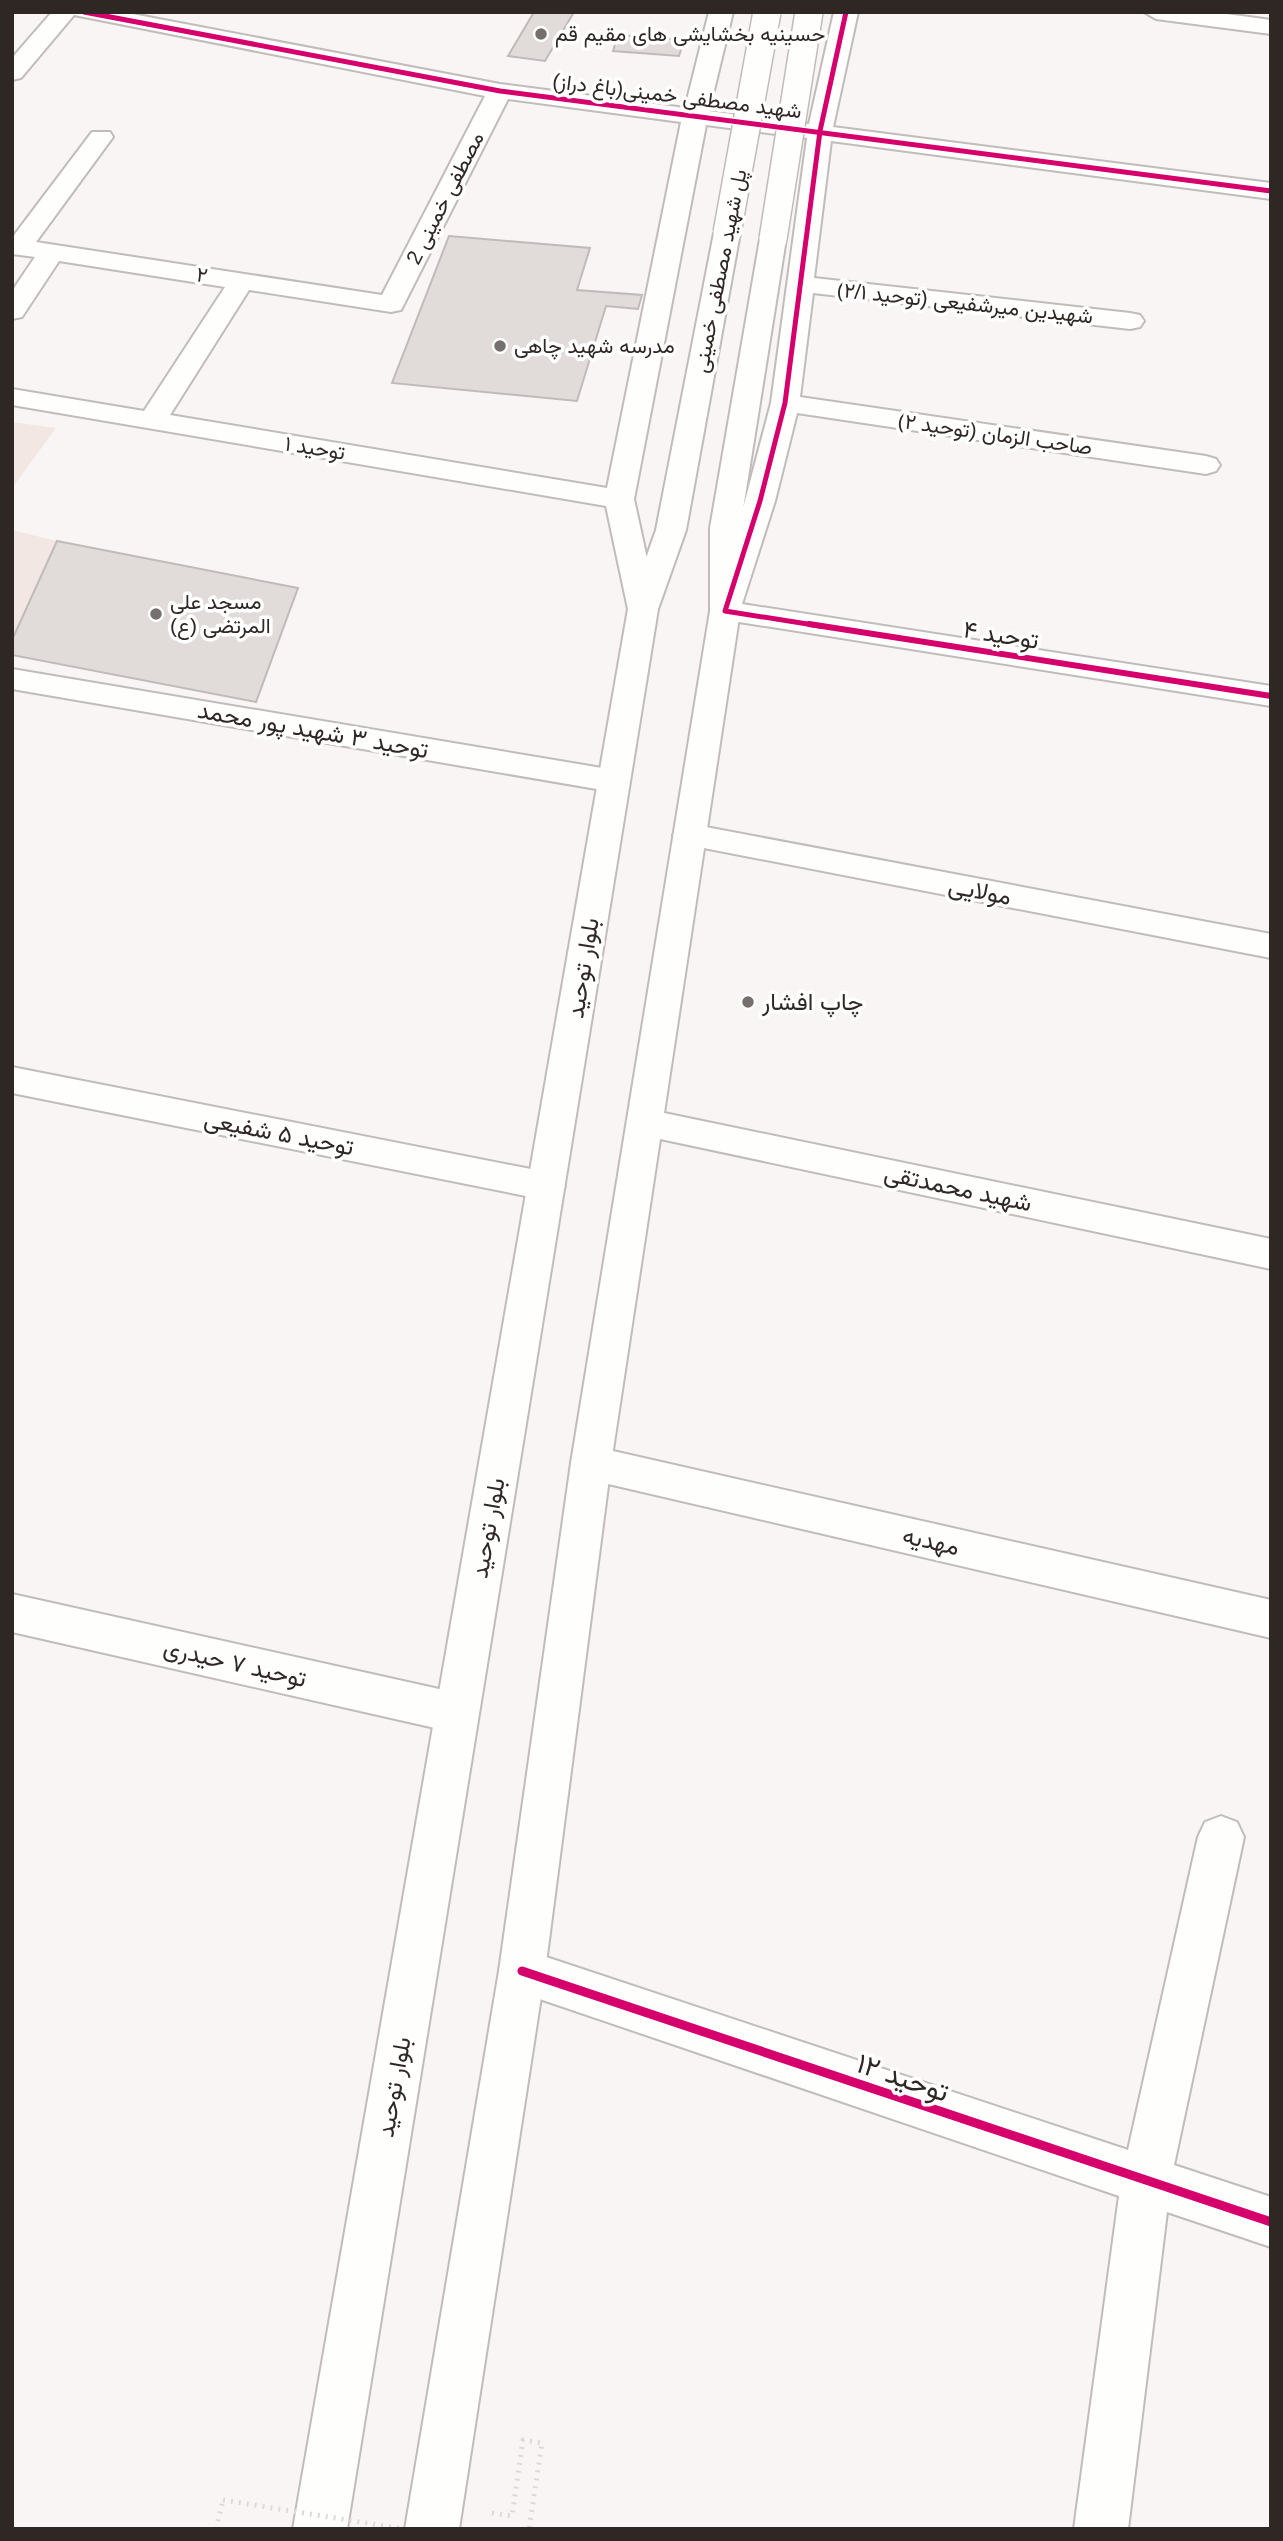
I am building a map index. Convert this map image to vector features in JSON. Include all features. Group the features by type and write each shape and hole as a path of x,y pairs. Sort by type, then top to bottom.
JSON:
{"street":[{"path":"12,73 65,12"},
{"name":"شهید مصطفی خمینی(باغ دراز)","path":"83,12 500,91 1271,191"},
{"path":"643,608 619,499 695,116 721,12"},
{"name":"پل شهید مصطفی خمینی","path":"671,530 767,12"},
{"name":"پل شهید مصطفی خمینی","path":"725,611 725,528 808,12"},
{"path":"432,2529 522,1971 591,1463 725,611 760,501 785,403 821,131 846,12"},
{"path":"1156,12 1271,27"},
{"name":"مصطفی خمینی 2","path":"391,304 500,91"},
{"path":"16,246 101,137"},
{"name":"۲","path":"16,246 391,304"},
{"path":"12,310 52,252"},
{"path":"152,421 242,281"},
{"name":"شهیدین میرشفیعی (توحید ۲/۱)","path":"800,284 1130,321"},
{"name":"توحید ۱","path":"12,397 619,499"},
{"name":"صاحب الزمان (توحید ۲)","path":"785,403 1206,464"},
{"name":"بلوار توحید","path":"320,2529 643,608 671,530"},
{"name":"توحید ۴","path":"725,611 1271,696"},
{"name":"توحید ۳ شهيد پور محمد","path":"12,680 614,781"},
{"name":"مولایی","path":"690,835 1271,946"},
{"name":"توحید ۵ شفیعی","path":"12,1080 546,1186"},
{"name":"شهید محمدتقی","path":"645,1122 1271,1254"},
{"name":"مهدیه","path":"591,1463 1271,1619"},
{"name":"توحید ۷ حیدری","path":"12,1613 457,1713"},
{"path":"1101,2529 1146,2181 1221,1837"},
{"name":"توحید ۱۲","path":"522,1971 1271,2222"}],"path":[{"path":"512,2516 523,2440 542,2443 529,2529"},
{"path":"216,2529 223,2500 403,2529"}],"shaded area":[{"path":"12,422 56,428 12,488"},
{"path":"12,530 57,541 12,640"}],"building":[{"name":"حسینیه بخشایشی های مقیم قم","path":"534,12 574,12 545,61 508,56"},
{"path":"618,35 684,40 679,56 613,51"},
{"name":"مدرسه شهید چاهی","path":"449,236 590,248 577,290 642,295 638,309 606,306 577,401 392,383"},
{"name":"مسجد علی المرتضی (ع)","path":"57,541 298,588 256,702 12,655 12,640"}],"cycle path":[{"path":"84,12 500,91 1271,191"},
{"path":"846,12 820,131 785,403 760,501 725,611 1271,696"},
{"path":"522,1971 1271,2222"}],"place":[{"name":"حسینیه بخشایشی های مقیم قم","path":"541,34"},
{"name":"مدرسه شهید چاهی","path":"500,346"},
{"name":"مسجد علی المرتضی (ع)","path":"156,614"},
{"name":"چاپ افشار","path":"748,1002"}]}
